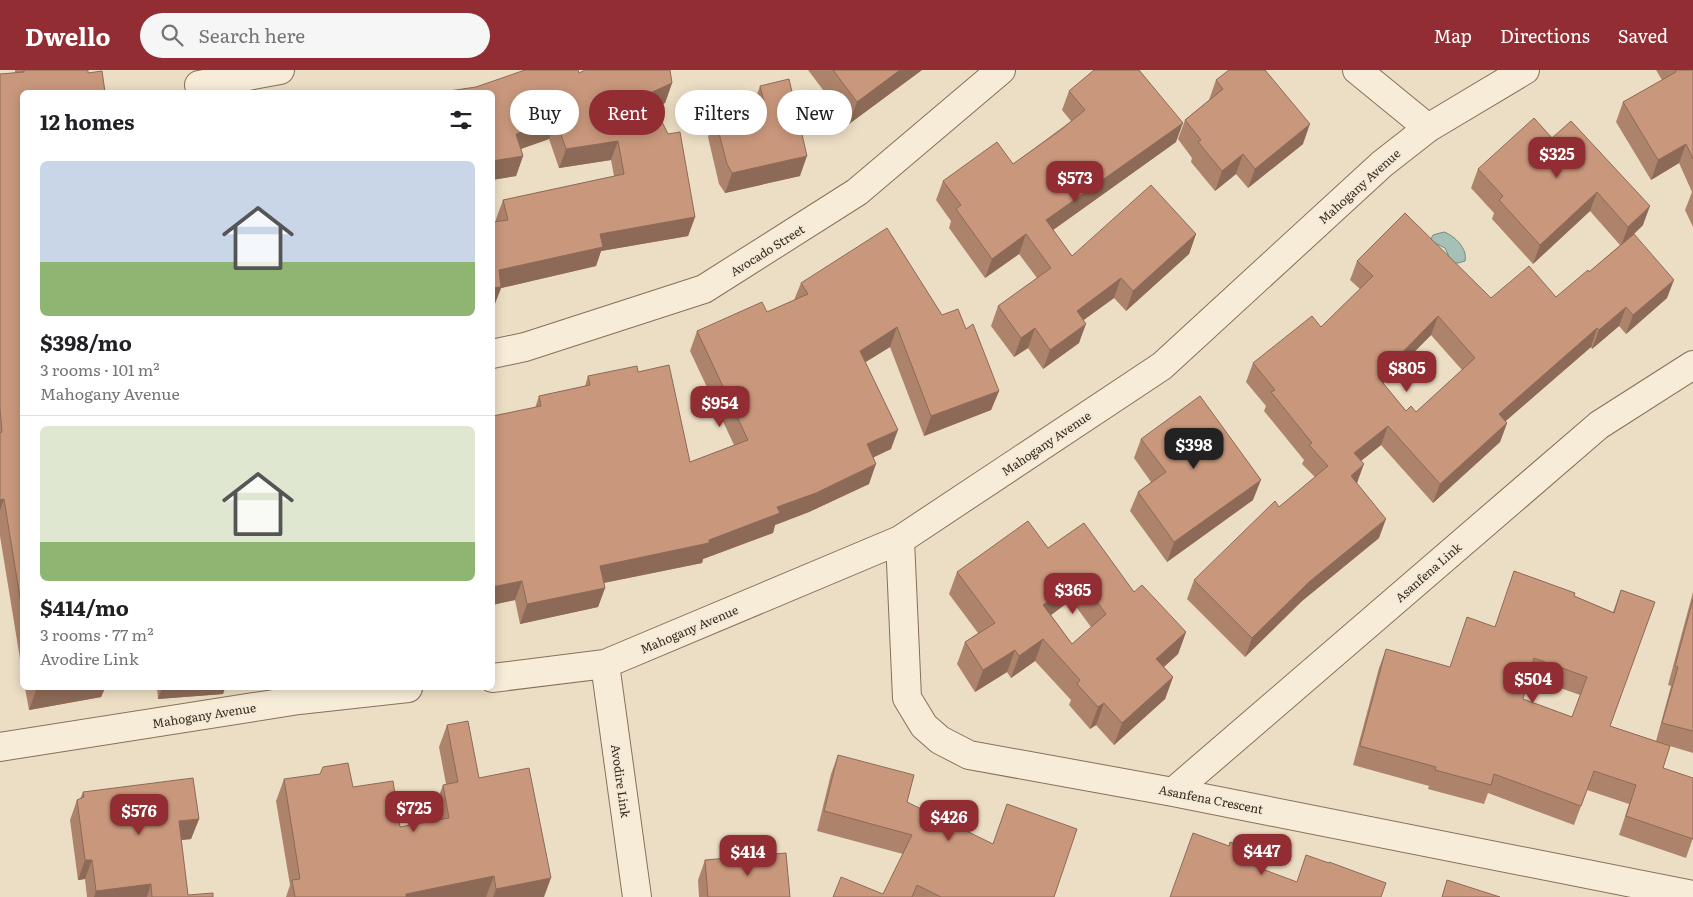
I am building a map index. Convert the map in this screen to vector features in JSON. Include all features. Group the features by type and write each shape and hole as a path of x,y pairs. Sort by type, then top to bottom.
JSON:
{"street":[{"path":"198,83 280,70"},
{"name":"Avocado Street","path":"495,353 526,348 704,289 857,192 1001,70"},
{"path":"1357,70 1428,128"},
{"name":"Mahogany Avenue","path":"495,678 605,664 900,540 1162,366 1382,164 1428,128 1525,70"},
{"name":"Asanfena Link","path":"1173,792 1599,425 1693,365"},
{"name":"Asanfena Crescent","path":"900,540 907,698 924,726 940,740 969,755 1173,792 1693,895"},
{"name":"Avodire Link","path":"605,664 637,897"},
{"name":"Mahogany Avenue","path":"0,747 298,694 371,690"}],"water":[{"path":"1444,232 1460,243 1465,252 1465,261 1452,263 1445,248 1431,239 1433,235"}],"building":[{"path":"24,70 88,70 88,73 102,71 105,90 20,90 20,598 4,499 0,500 0,433 2,432 0,408 0,74 24,72"},
{"path":"525,70 578,70 579,73 585,70 670,70 672,83 657,90 589,90 589,135 665,135 665,128 668,134 675,133 675,135 681,135 695,217 600,234 603,247 499,270 501,287 495,288 495,222 508,220 503,200 624,174 618,141 566,149 561,135 579,135 579,90 510,90 510,135 516,135 523,156 495,161 495,90 456,90 476,87"},
{"path":"833,70 900,70 857,102 852,95 852,90 848,90"},
{"path":"1094,70 1139,70 1183,123 1046,220 1072,256 1151,185 1196,234 1133,291 1121,278 1077,311 1086,324 1050,350 1035,328 1021,338 998,306 1051,268 1026,234 992,259 956,209 961,205 943,181 997,142 1013,164 1062,129 1085,110 1069,91"},
{"path":"1229,70 1265,70 1310,124 1255,169 1243,154 1222,171 1198,142 1201,140 1185,120 1223,89 1216,80"},
{"path":"1675,70 1693,70 1693,159 1686,144 1658,160 1623,102 1676,72"},
{"path":"789,79 792,90 777,90 777,135 802,135 807,156 732,173 727,164 719,135 767,135 767,90 761,90 760,86"},
{"path":"1534,118 1552,138 1571,121 1650,206 1628,227 1597,192 1540,245 1499,200 1503,196 1478,169"},
{"path":"1405,213 1491,298 1529,266 1556,297 1634,234 1674,280 1633,315 1626,307 1599,330 1597,328 1499,414 1507,423 1440,484 1388,426 1354,453 1364,464 1351,476 1386,519 1309,582 1252,638 1194,580 1275,501 1279,507 1328,466 1309,445 1312,443 1271,392 1275,390 1253,363 1312,316 1321,327 1373,276 1357,261","holes":["1438,316 1475,358 1416,412 1411,406 1406,411 1378,377"]},
{"path":"887,228 942,315 958,309 966,329 973,324 999,391 931,416 897,327 860,351 898,430 867,444 876,464 816,493 777,507 780,513 709,540 709,543 600,566 605,588 527,604 522,581 495,586 495,416 541,406 539,396 590,385 588,376 637,366 638,372 669,365 690,462 748,440 697,331 762,302 767,312 808,294 801,283"},
{"path":"1200,396 1261,480 1174,542 1138,492 1166,472 1141,439"},
{"path":"1028,521 1048,548 1084,523 1134,592 1142,585 1186,632 1156,659 1173,677 1122,723 1104,703 1098,707 1077,684 1080,680 1043,639 1019,656 1015,650 983,670 965,642 995,623 957,572","holes":["1079,578 1106,614 1072,644 1043,605"]},
{"path":"1514,571 1575,593 1574,596 1614,613 1621,590 1655,602 1610,726 1670,746 1663,768 1693,778 1693,839 1626,816 1636,785 1594,771 1581,806 1494,774 1491,785 1435,770 1436,767 1360,746 1386,649 1450,667 1467,617 1495,627","holes":["1534,658 1587,677 1572,717 1523,699"]},
{"path":"1693,599 1693,731 1662,723 1678,667 1675,666"},
{"path":"468,721 479,778 529,768 551,878 496,889 494,876 406,894 406,897 295,897 292,880 300,879 284,779 320,774 323,767 348,763 353,787 393,781 400,827 449,818 443,785 458,782 447,725"},
{"path":"838,755 914,775 907,802 993,844 1007,804 1077,829 1054,897 941,897 917,885 912,897 833,897 841,877 883,894 912,835 824,811"},
{"path":"193,778 199,819 179,821 188,895 213,893 213,897 152,897 151,884 96,891 92,860 85,860 77,800 84,797 83,792"},
{"path":"1193,833 1229,846 1230,842 1259,852 1254,866 1297,882 1306,855 1386,883 1381,897 1170,897"},
{"path":"786,853 790,897 708,897 705,860"},
{"path":"1447,880 1500,897 1442,897"}]}
